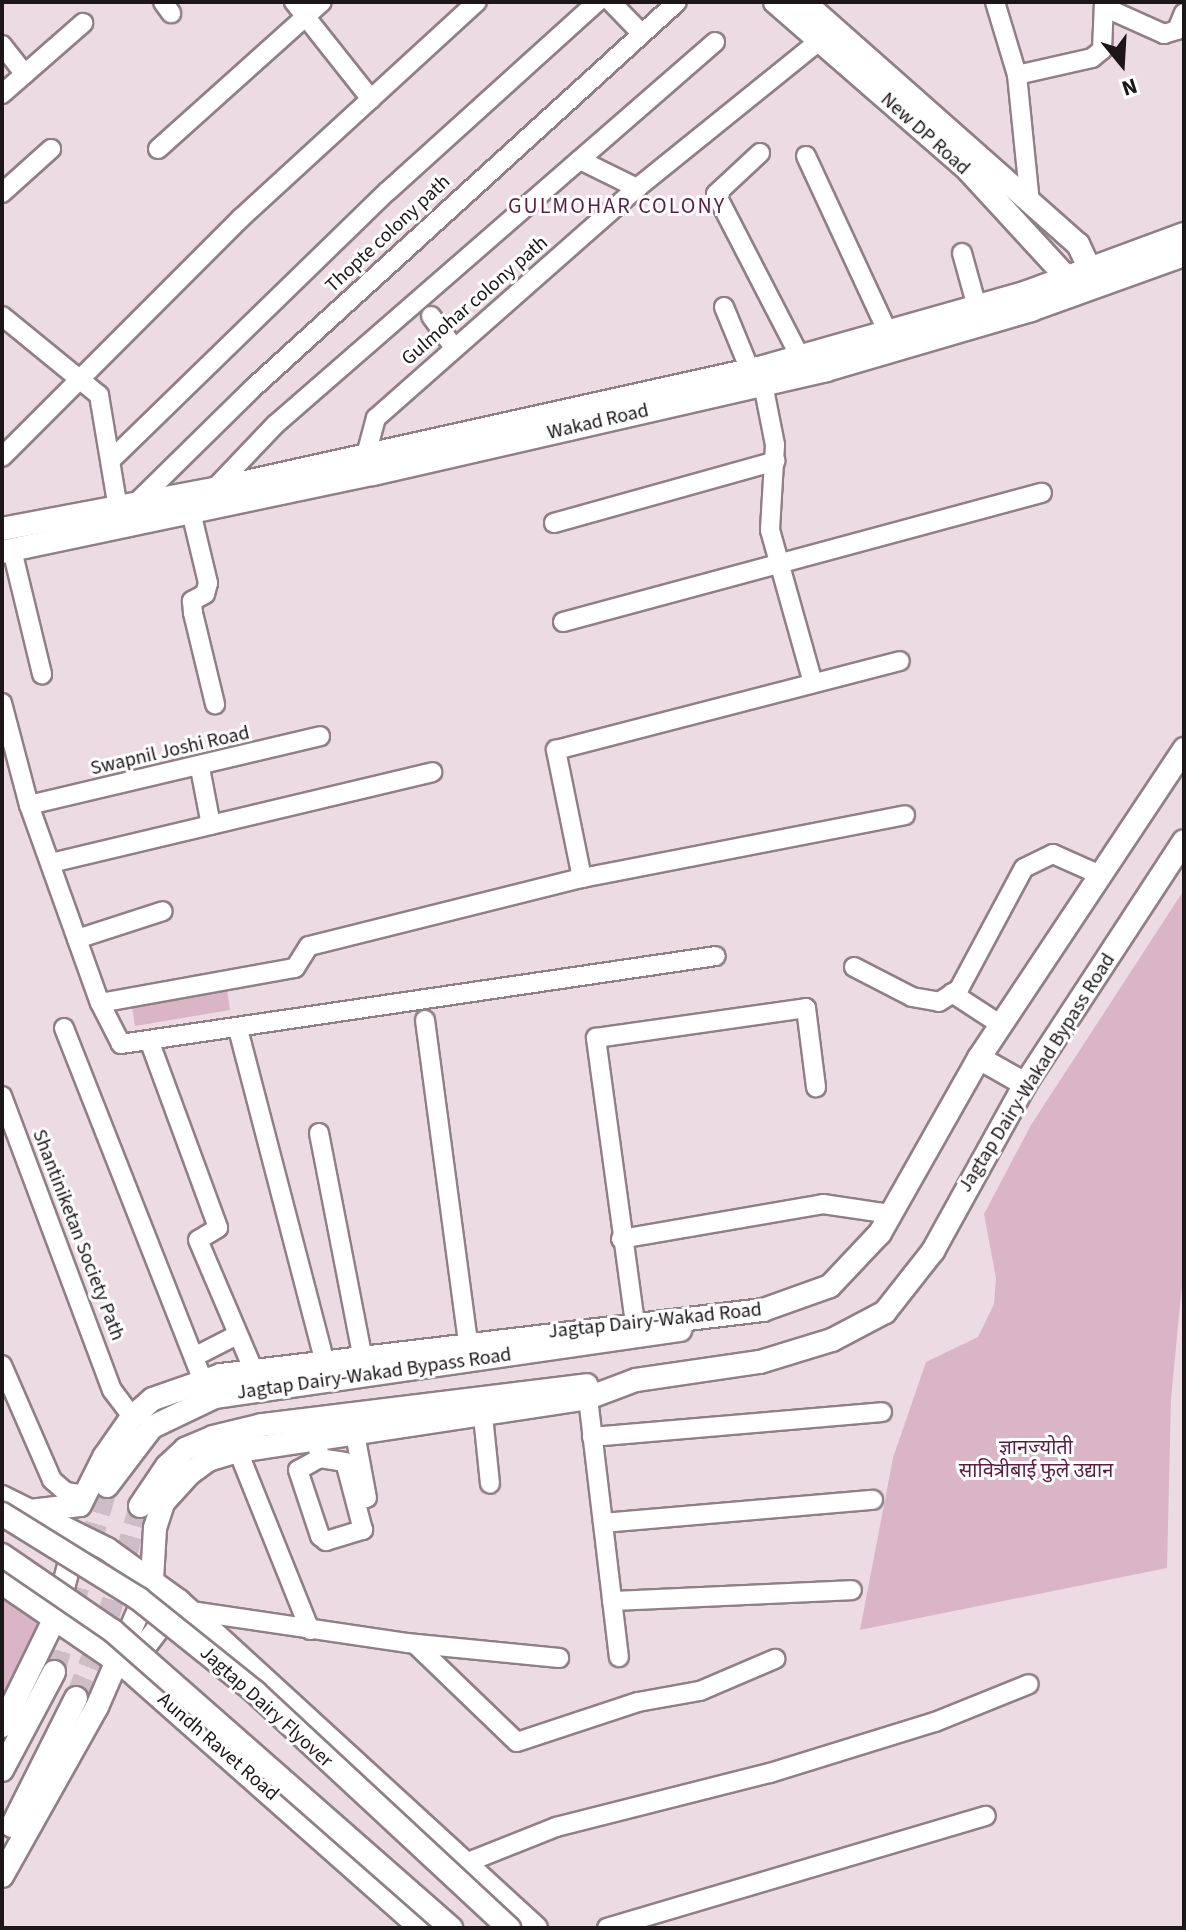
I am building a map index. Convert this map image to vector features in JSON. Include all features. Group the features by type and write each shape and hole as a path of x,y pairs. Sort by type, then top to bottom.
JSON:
{"main road":[{"name":"New DP Road","path":"775,2 968,170 1083,280"},
{"name":"New DP Road","path":"804,2 1078,244 1083,280"},
{"name":"Wakad Road","path":"7,551 125,512 214,489 940,338 1083,280 1184,234"},
{"name":"Wakad Road","path":"2,529 125,512 191,512 757,374 800,357 977,307 1184,255"},
{"name":"Jagtap Dairy-Wakad Road","path":"132,1417 153,1399 203,1381 253,1369 635,1323 722,1316 794,1303 830,1286 868,1249 979,1058 1184,749"},
{"name":"Jagtap Dairy-Wakad Bypass Road","path":"636,1380 760,1362 832,1340 885,1312 933,1251 1025,1084 1184,841"},
{"path":"979,1058 1025,1084"},
{"name":"Jagtap Dairy-Wakad Bypass Road","path":"107,1486 152,1427 215,1397 619,1342 672,1333 722,1316"},
{"path":"122,1665 152,1580 155,1528 163,1503 208,1460 238,1451 318,1449 355,1434 588,1398 636,1380"},
{"path":"140,1506 176,1458 213,1437 262,1425 636,1380"},
{"path":"2,1726 55,1618 83,1500 104,1457 132,1417"},
{"path":"2,1497 77,1534 152,1580 185,1606 468,1862 536,1928"},
{"path":"30,1511 83,1500"},
{"name":"Jagtap Dairy Flyover","path":"2,1514 139,1599 255,1692 509,1928"},
{"name":"Jagtap Dairy Flyover","path":"2,1555 113,1631 451,1928"},
{"name":"Aundh Ravet Road","path":"2,1583 122,1665 421,1928"},
{"path":"2,1846 86,1702 185,1606"},
{"path":"2,1770 54,1672"},
{"path":"2,1876 86,1702"}],"street":[{"path":"294,2 371,99"},
{"path":"158,149 322,2"},
{"path":"2,457 81,377 371,99 477,2"},
{"path":"111,460 388,191 597,2"},
{"path":"611,2 641,33"},
{"name":"Thopte colony path","path":"125,512 253,388 677,2"},
{"path":"995,2 1017,75 1030,203"},
{"path":"1017,75 1092,58 1102,50 1104,4 1164,34 1177,30 1184,13"},
{"path":"2,94 83,23"},
{"name":"Gulmohar colony path","path":"366,455 376,418 637,188 819,41"},
{"path":"214,489 265,433 715,42"},
{"path":"2,45 25,74"},
{"path":"2,193 51,149"},
{"path":"760,153 716,194 800,357"},
{"path":"806,156 888,333"},
{"path":"580,160 589,169 625,179 637,188"},
{"path":"962,253 977,307"},
{"path":"724,307 757,374 776,461 770,521 778,565 813,683"},
{"path":"431,316 454,348"},
{"path":"8,321 81,377 99,395 125,512"},
{"path":"554,523 776,461"},
{"path":"563,622 1042,493"},
{"path":"191,512 208,583 205,594 192,601 193,613 215,704"},
{"path":"7,551 42,674"},
{"path":"582,878 556,750 900,661"},
{"path":"2,703 29,805 100,1003 121,1044 716,956"},
{"name":"Swapnil Joshi Road","path":"29,805 200,768 320,736"},
{"path":"200,768 211,825"},
{"path":"51,863 432,772"},
{"path":"100,1003 295,968 309,946 582,878 905,815"},
{"path":"854,967 912,997 939,1002 952,993 1024,868 1053,854 1100,875"},
{"path":"77,939 163,911"},
{"path":"952,993 1001,1025"},
{"path":"635,1323 621,1239 596,1038 806,1008 816,1087"},
{"path":"425,1020 468,1342"},
{"path":"64,1028 203,1381"},
{"path":"238,1029 324,1359"},
{"path":"149,1040 218,1228 198,1240 235,1336 253,1369"},
{"name":"Shantiniketan Society Path","path":"2,1096 112,1390 132,1417"},
{"path":"319,1133 362,1354"},
{"path":"621,1239 823,1204 891,1214"},
{"path":"194,1357 235,1336"},
{"path":"2,1365 52,1480 66,1492 83,1500"},
{"path":"588,1398 619,1657"},
{"path":"592,1437 882,1412"},
{"path":"483,1416 490,1484"},
{"path":"355,1434 373,1531"},
{"path":"318,1449 345,1462 363,1527 360,1532 326,1541 320,1536 298,1470 318,1449"},
{"path":"238,1451 310,1630"},
{"path":"603,1523 873,1500"},
{"path":"612,1601 852,1590"},
{"path":"185,1606 310,1630 559,1658"},
{"path":"415,1644 517,1742 638,1702 700,1691 775,1659"},
{"path":"468,1862 556,1827 770,1773 935,1722 1029,1684"},
{"path":"607,1928 986,1816"}],"green space":[{"name":"ज्ञानज्योती सावित्रीबाई फुले उद्यान","path":"1184,890 1184,1264 1171,1399 1167,1568 860,1630 893,1458 926,1362 978,1337 994,1304 996,1278 984,1214 1031,1125"},
{"path":"227,990 230,1010 135,1026 132,1006"},
{"path":"2,1598 41,1621 2,1703"}],"tunnel":[{"path":"54,1672 107,1486"},
{"path":"76,1698 107,1621 140,1506"}],"district":[{"name":"GULMOHAR COLONY","path":"617,207"}]}
